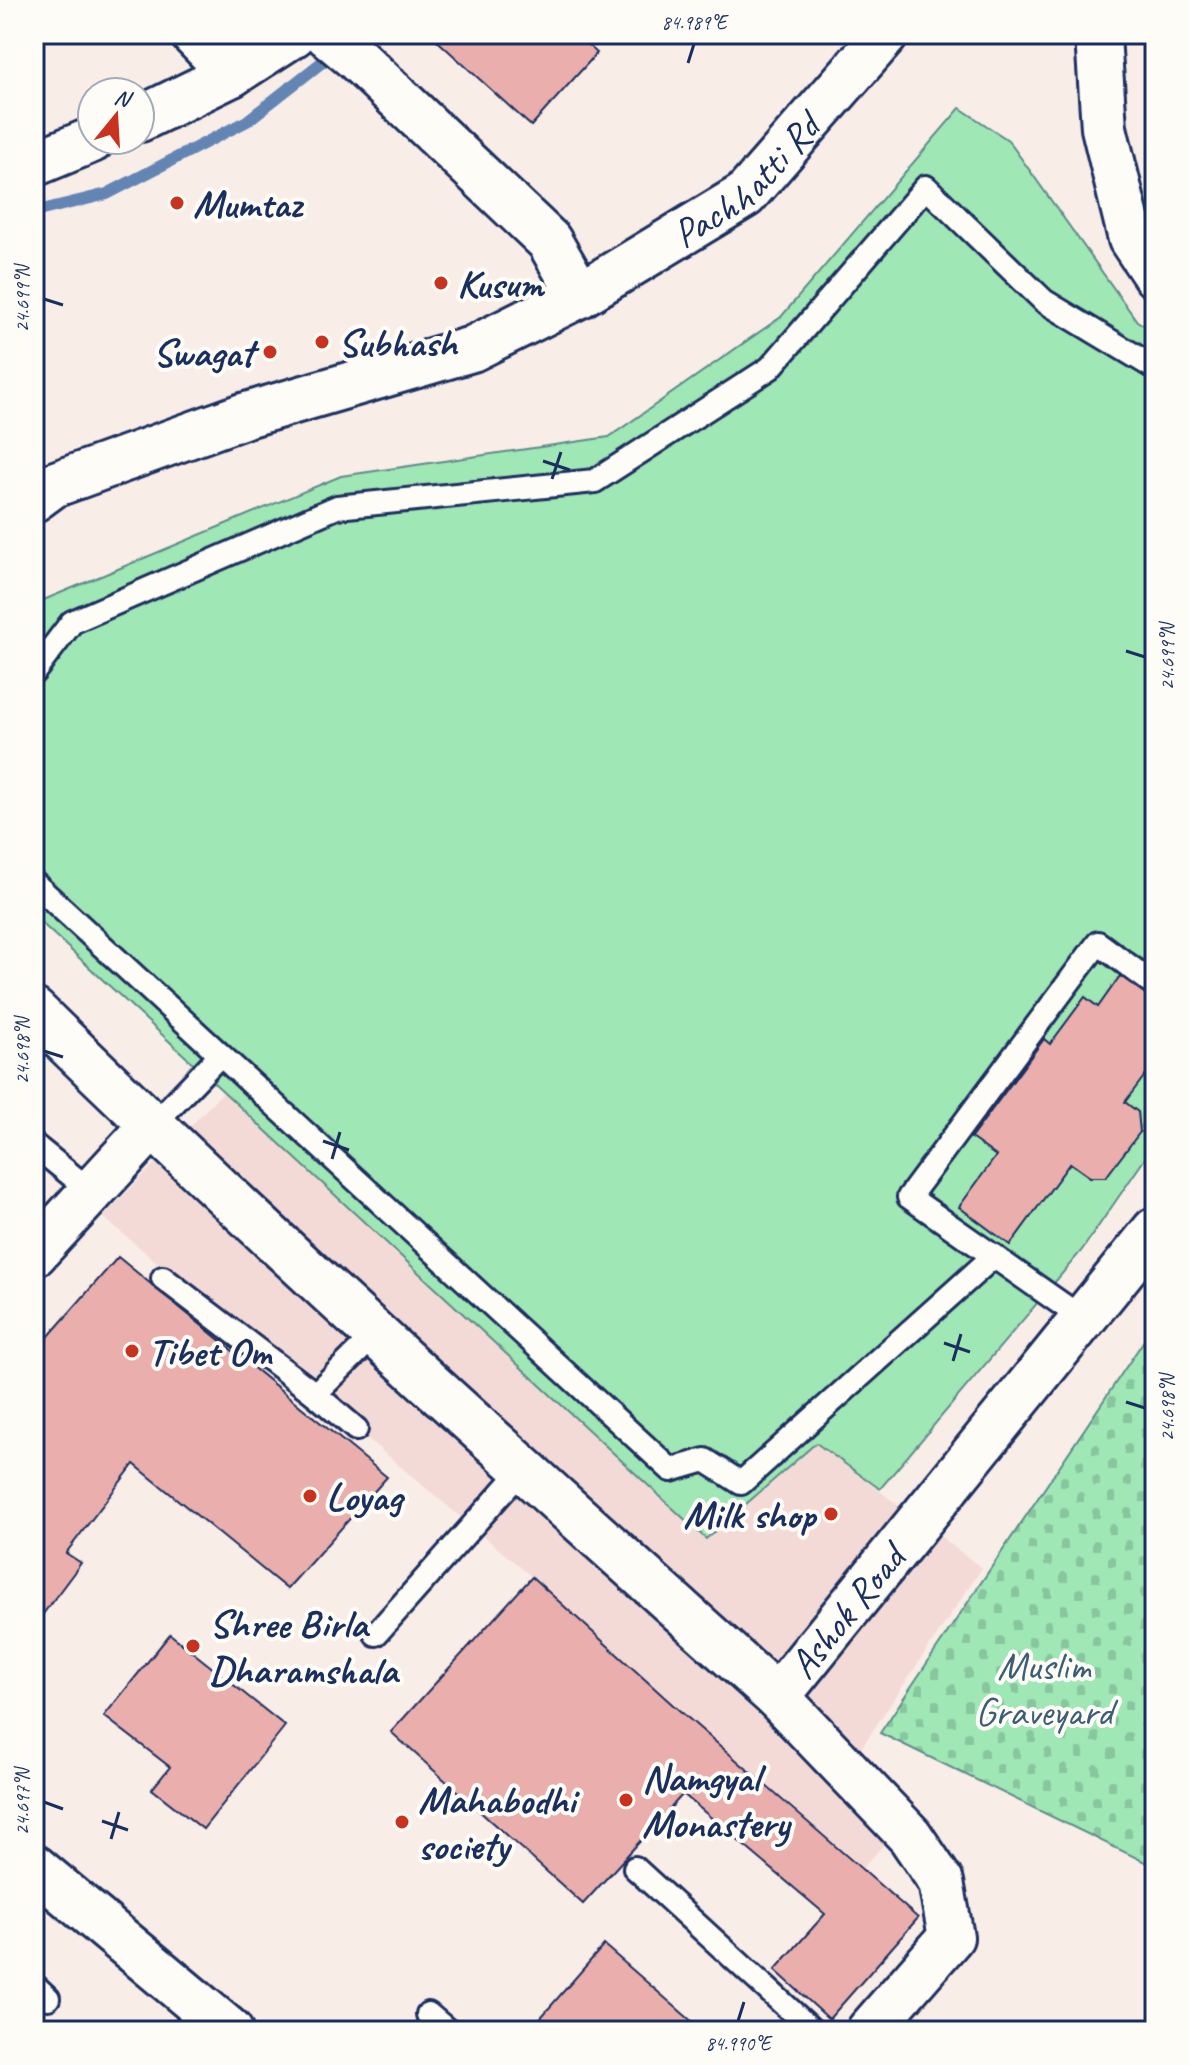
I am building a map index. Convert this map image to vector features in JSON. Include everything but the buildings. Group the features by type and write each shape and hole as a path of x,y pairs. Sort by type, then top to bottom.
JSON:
{"street":[{"path":"193,34 232,74"},
{"path":"156,111 232,74 294,34"},
{"name":"Pachhatti Rd","path":"34,499 53,485 243,416 472,349 580,295 745,195 886,34"},
{"path":"1098,35 1104,128 1131,239 1155,275"},
{"path":"342,46 549,241 580,295"},
{"path":"34,164 76,147"},
{"path":"34,1011 152,1126 376,1334 777,1697"},
{"path":"34,1254 152,1126"},
{"name":"Ashok Road","path":"869,2031 951,1937 941,1882 910,1836 777,1697 1155,1230"},
{"path":"34,1867 230,2031"}],"lane":[{"path":"34,672 72,622 337,507 595,481 770,368 926,187 1044,301 1155,368"},
{"path":"34,883 671,1470 705,1460 741,1483 994,1256"},
{"path":"1083,1319 909,1197 1098,943 1155,985"},
{"path":"152,1126 219,1056"},
{"path":"34,1145 92,1192"},
{"path":"163,1278 356,1429"},
{"path":"315,1394 376,1334"},
{"path":"376,1634 523,1469"},
{"path":"635,1868 813,2031"},
{"path":"428,2014 448,2031"}],"shaded area":[{"path":"226,1089 706,1538 816,1443 982,1568 845,1772 900,1826 863,1868 672,1704 532,1577 103,1217"}],"green space":[{"path":"960,108 1008,140 1137,321 1155,332 1155,1144 1082,1250 880,1489 816,1443 706,1539 34,916 34,604 341,476 609,437 781,317"},
{"name":"Muslim Graveyard","path":"1155,1324 1155,1867 880,1733"}],"waterway":[{"path":"34,212 107,194 247,121 335,52"}],"place":[{"name":"Mumtaz","path":"177,203"},
{"name":"Kusum","path":"441,283"},
{"name":"Subhash","path":"322,342"},
{"name":"Swagat","path":"270,352"},
{"name":"Tibet Om","path":"132,1351"},
{"name":"Loyag","path":"310,1496"},
{"name":"Milk shop","path":"831,1514"},
{"name":"Shree Birla Dharamshala","path":"193,1646"},
{"name":"Namgyal Monastery","path":"626,1800"},
{"name":"Mahabodhi society","path":"402,1822"}]}
